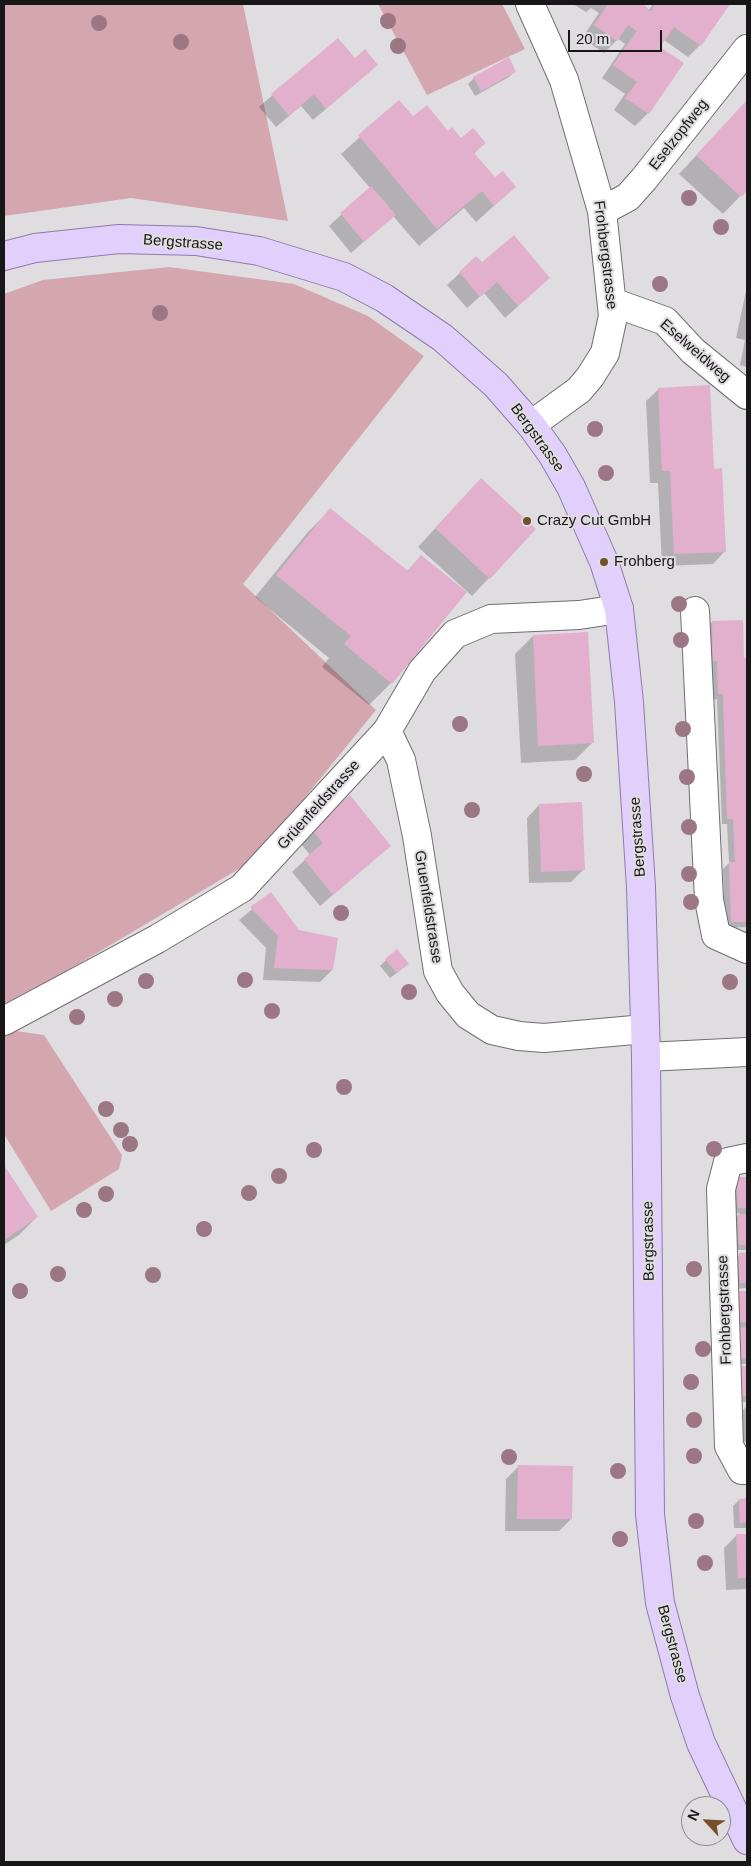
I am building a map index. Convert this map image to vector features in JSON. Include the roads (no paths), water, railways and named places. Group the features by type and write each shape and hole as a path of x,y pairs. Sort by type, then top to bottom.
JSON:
{"main road":[{"name":"Bergstrasse","path":"4,256 36,248 120,239 196,240 259,251 344,277 384,298 443,338 496,385 552,454 571,487 604,562 618,609 629,702 640,858 646,1029 650,1336 648,1454 650,1514 660,1603 685,1696 701,1743 747,1840"}],"street":[{"name":"Frohbergstrasse","path":"530,4 564,80 602,211 613,316 605,353 590,377 579,390 531,426"},
{"name":"Eselzopfweg","path":"602,211 628,197 747,49"},
{"name":"Eselweidweg","path":"612,302 665,321 692,351 747,395"},
{"name":"Grüenfeldstrasse","path":"4,1020 157,939 242,888 386,731 422,671 455,634 491,619 579,615 618,609"},
{"path":"695,611 709,900 716,935 747,949"},
{"name":"Gruenfeldstrasse","path":"386,731 401,760 417,836 438,970 450,993 468,1015 492,1030 519,1036 544,1038 646,1029"},
{"path":"646,1057 747,1052"},
{"name":"Frohbergstrasse","path":"747,1158 728,1162 721,1189 730,1446 742,1470 747,1470"}],"place":[{"name":"Crazy Cut GmbH","path":"527,521"},
{"name":"Frohberg","path":"604,562"}]}
